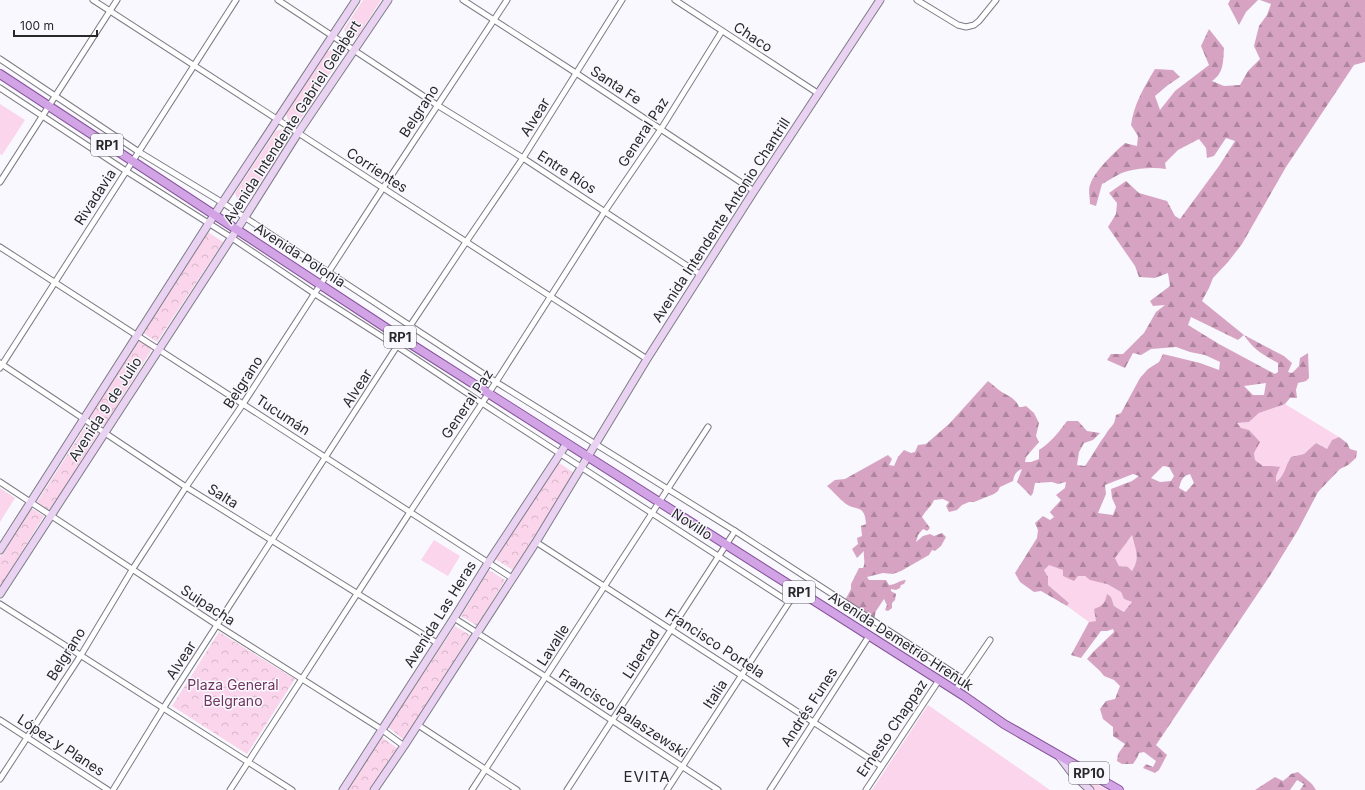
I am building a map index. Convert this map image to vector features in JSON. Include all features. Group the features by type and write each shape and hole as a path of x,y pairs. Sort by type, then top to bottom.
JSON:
{"main road":[{"name":"Avenida Intendente Gabriel Gelabert","path":"209,224 356,0"},
{"name":"Avenida Intendente Gabriel Gelabert","path":"232,238 298,133 388,0"},
{"name":"Avenida Intendente Antonio Chantrill","path":"581,467 647,359 880,0"},
{"name":"Avenida Polonia","path":"0,74 403,339 587,456"},
{"name":"Avenida 9 de Julio","path":"0,550 85,420 209,224"},
{"name":"Avenida 9 de Julio","path":"0,594 232,238"},
{"name":"Avenida Las Heras","path":"343,790 488,563 567,443"},
{"name":"Avenida Demetrio Hreñuk","path":"587,456 938,680 1004,724 1059,756"},
{"path":"374,790 418,725 536,542 581,467"},
{"name":"RP1","path":"1059,756 1072,773 1090,790"},
{"name":"RP10","path":"1059,756 1119,790"}],"street":[{"name":"Corrientes","path":"93,0 647,359"},
{"path":"0,182 117,0"},
{"name":"Rivadavia","path":"1,365 236,0"},
{"name":"Entre Ríos","path":"278,0 437,105 523,158 701,275"},
{"name":"Santa Fe","path":"463,0 661,129 754,192"},
{"name":"Belgrano","path":"0,779 81,655 132,570 186,487 243,404 507,0"},
{"name":"Alvear","path":"114,790 164,707 398,347 410,326 523,158 622,0"},
{"name":"Chaco","path":"675,0 819,94"},
{"path":"917,0 958,24 966,27 974,25 978,22 996,0"},
{"name":"General Paz","path":"230,790 489,393 605,211 661,129 722,31"},
{"path":"0,59 139,152 245,217 496,382 735,531 963,679"},
{"name":"Avenida Polonia","path":"0,88 126,171 232,238 560,454"},
{"name":"Tucumán","path":"0,247 159,348 512,578"},
{"name":"Salta","path":"1,365 106,432 186,487 272,542 437,643"},
{"name":"Lavalle","path":"472,790 708,427"},
{"name":"Novillo","path":"560,454 789,602"},
{"name":"Suipacha","path":"0,482 132,570 381,729 404,746"},
{"name":"Libertad","path":"567,790 735,531"},
{"name":"Francisco Portela","path":"536,542 604,588 671,629 881,766"},
{"name":"Italia","path":"667,790 796,590"},
{"path":"0,604 164,707 292,790"},
{"name":"Francisco Palaszewski","path":"454,618 718,790"},
{"name":"Andrés Funes","path":"770,790 869,636"},
{"path":"954,691 990,640"},
{"name":"Ernesto Chappaz","path":"866,790 938,680"},
{"name":"López y Planes","path":"0,720 108,790"},
{"path":"418,725 517,790"}],"green space":[{"path":"363,0 381,0 358,36 352,38 346,35 344,29"},
{"path":"1230,0 1258,0 1246,12 1239,25 1228,4"},
{"path":"1260,0 1365,0 1365,62 1354,65 1286,167 1242,244 1213,278 1202,301 1244,335 1284,356 1292,363 1288,372 1292,373 1299,366 1300,358 1308,353 1309,378 1306,381 1298,383 1296,390 1297,398 1290,398 1285,404 1259,413 1249,422 1237,423 1241,428 1249,430 1260,442 1254,453 1255,460 1263,466 1280,467 1276,476 1276,482 1283,474 1291,457 1304,454 1316,443 1327,449 1332,440 1339,437 1347,443 1350,449 1357,451 1356,458 1348,465 1340,469 1318,492 1298,530 1271,574 1156,745 1167,755 1159,770 1155,773 1143,768 1146,764 1153,767 1156,761 1144,752 1139,753 1133,764 1122,764 1117,761 1118,754 1125,744 1113,736 1113,727 1103,719 1100,709 1106,701 1115,699 1120,686 1114,680 1104,676 1087,659 1114,632 1113,629 1101,631 1081,658 1071,655 1089,622 1096,621 1094,609 1103,604 1107,594 1111,597 1114,606 1124,612 1132,602 1124,599 1121,592 1107,584 1090,580 1085,576 1078,576 1074,581 1063,576 1063,570 1049,565 1044,570 1048,577 1048,585 1069,603 1067,606 1041,591 1034,592 1020,582 1015,573 1037,538 1038,530 1035,523 1043,516 1050,520 1054,517 1050,512 1061,500 1056,495 1065,488 1066,482 1058,484 1052,482 1035,483 1031,496 1017,482 1022,469 1018,471 1013,481 1000,487 994,494 962,505 957,510 949,512 946,506 949,502 943,499 934,500 922,517 930,528 927,531 923,529 918,535 916,542 923,536 930,534 934,536 942,533 946,537 941,546 935,551 932,550 929,555 901,571 893,574 883,573 867,577 869,580 886,580 889,585 906,580 900,588 896,590 891,589 891,591 896,594 895,600 892,603 892,608 888,611 885,610 887,605 884,599 876,611 874,619 870,622 857,611 850,612 843,604 851,589 851,584 859,568 863,568 864,566 864,551 857,558 852,549 858,544 857,538 862,536 861,526 866,524 864,513 859,509 846,504 827,486 835,480 845,479 888,455 892,459 889,465 894,466 898,457 904,450 911,453 915,452 918,445 926,444 950,423 988,381 1013,399 1019,407 1026,406 1034,413 1039,423 1036,436 1039,442 1026,457 1025,462 1031,462 1039,459 1039,450 1054,437 1067,421 1078,421 1087,431 1100,433 1093,440 1084,443 1079,452 1077,465 1085,466 1100,442 1114,424 1116,415 1121,413 1140,378 1148,369 1159,362 1163,354 1200,363 1219,370 1220,362 1205,355 1176,347 1151,349 1141,355 1133,353 1125,368 1107,360 1111,354 1123,354 1144,333 1156,312 1165,305 1153,306 1150,301 1170,286 1168,273 1155,278 1139,277 1135,266 1108,227 1116,214 1117,203 1109,193 1126,181 1139,193 1167,201 1175,216 1180,219 1219,166 1235,141 1226,138 1214,156 1207,158 1206,148 1199,139 1178,150 1165,163 1166,169 1142,169 1121,173 1102,184 1096,206 1090,204 1089,187 1092,179 1100,168 1125,143 1137,146 1138,136 1131,125 1132,117 1140,96 1155,69 1173,70 1180,77 1155,96 1160,110 1175,91 1209,65 1201,46 1209,29 1224,48 1221,71 1212,81 1224,86 1240,85 1248,71 1260,59 1254,46 1259,26 1267,15 1271,4","holes":["1191,317 1238,340 1244,335 1259,351 1278,363 1278,372 1275,374 1219,344 1188,325","1266,383 1264,395 1253,395 1244,386","1163,466 1169,467 1174,476 1171,481 1160,482 1151,478","1133,474 1139,476 1132,481 1111,489 1112,498 1116,507 1113,515 1098,513 1106,494 1105,485","1190,474 1194,483 1186,492 1179,488 1180,483 1185,476","1132,535 1137,557 1135,566 1132,571 1128,567 1119,566 1115,558"]},
{"path":"333,49 339,52 339,60 300,120 294,123 288,120 286,114 327,52"},
{"path":"0,104 25,120 2,155 0,154"},
{"path":"282,129 286,132 288,139 249,200 243,202 237,199 235,193 276,131"},
{"path":"208,232 223,242 157,342 143,333"},
{"path":"139,340 152,349 104,426 89,417"},
{"path":"1285,404 1339,437 1332,440 1327,449 1316,443 1304,454 1291,457 1283,474 1276,483 1276,476 1272,466 1263,466 1255,460 1254,453 1237,423 1249,422 1259,413"},
{"path":"87,424 99,432 50,511 37,502"},
{"path":"558,462 574,473 513,570 495,559"},
{"path":"0,488 15,498 0,522"},
{"path":"31,508 44,516 0,587 0,557"},
{"path":"1132,535 1137,557 1132,571 1128,567 1119,566 1115,558"},
{"path":"434,540 460,556 448,576 421,560"},
{"path":"1049,564 1107,584 1121,592 1124,599 1132,602 1125,612 1114,606 1111,597 1101,607 1094,609 1096,621 1089,622 1067,606 1069,603 1048,585 1048,577 1044,570"},
{"path":"489,570 505,580 477,626 461,616"},
{"path":"455,626 470,635 404,740 388,727"},
{"name":"Plaza General Belgrano","path":"219,632 295,679 247,754 172,706"},
{"path":"928,705 1050,790 872,790"},
{"path":"382,737 397,748 369,790 348,790"},
{"path":"1298,772 1312,784 1316,790 1300,790 1304,784 1297,780 1290,790 1255,790 1275,777 1283,781 1291,774"},
{"path":"1076,773 1108,790 1095,790"}],"district":[{"name":"EVITA","path":"647,777"}]}
